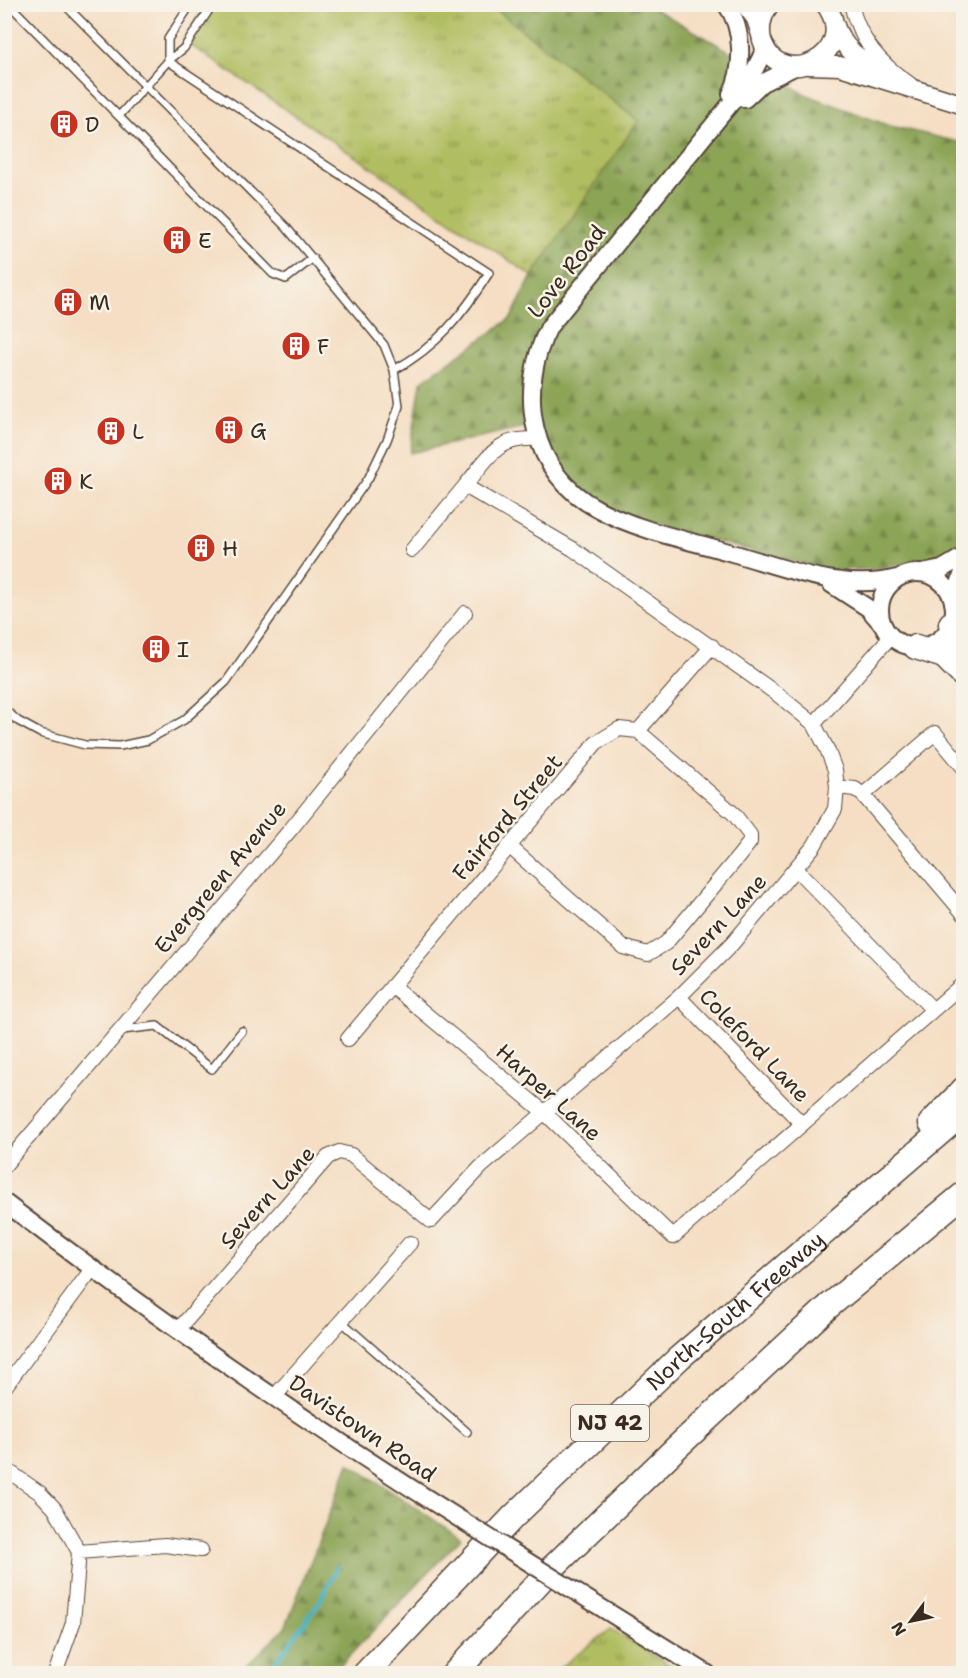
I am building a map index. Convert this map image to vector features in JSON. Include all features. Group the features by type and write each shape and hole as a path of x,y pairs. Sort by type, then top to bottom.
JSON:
{"highway":[{"path":"952,613 956,647 963,662"},
{"path":"916,647 944,656 963,676"},
{"path":"872,1190 963,1089"},
{"name":"North-South Freeway","path":"365,1674 513,1517 679,1358 963,1112"},
{"name":"NJ 42","path":"454,1674 550,1570 676,1448 829,1306 963,1194"}],"main road":[{"path":"745,4 756,20 764,43 779,61 802,65 840,66 963,105"},
{"path":"764,43 762,18 770,4"},
{"path":"802,65 819,60 830,48 834,38 831,12"},
{"path":"831,12 846,46 859,59 926,95"}],"street":[{"path":"693,150 726,104 738,77 738,35 726,4"},
{"path":"851,4 862,37 871,50 897,75 926,95"},
{"name":"Love Road","path":"764,43 749,81 549,327 541,343 532,373 531,415 537,439 560,478 597,509 634,525 820,578 862,584 897,578"},
{"name":"Love Road","path":"693,150 754,88 802,65"},
{"path":"412,550 490,455 507,441 537,439"},
{"name":"Severn Lane","path":"178,1330 328,1157 339,1152 351,1155 431,1221 481,1167 679,996 732,944 797,870 827,826 835,809 837,787 835,770 814,724 712,646 573,549 465,486"},
{"path":"963,556 942,569 906,574 887,587 880,603 880,615 888,632 901,644 916,647 938,641 952,613 963,569"},
{"path":"922,573 940,581 949,592 952,613"},
{"name":"Love Road","path":"820,578 868,608 888,632"},
{"name":"Evergreen Avenue","path":"4,1166 291,829 465,613"},
{"path":"814,724 888,632"},
{"path":"509,846 623,947 648,954 666,944 750,842 750,835 734,814 638,731 712,646"},
{"name":"Fairford Street","path":"348,1039 596,743 619,729 638,731"},
{"path":"863,795 935,734 963,768"},
{"path":"837,787 855,789 863,795 963,914"},
{"path":"797,870 932,1009"},
{"path":"801,1123 963,983"},
{"name":"Harper Lane","path":"393,986 544,1112 673,1237 801,1123"},
{"name":"Coleford Lane","path":"679,996 801,1123"},
{"name":"Davistown Road","path":"4,1202 92,1269 178,1330 382,1470 708,1674"},
{"path":"274,1396 339,1320 410,1243"},
{"path":"4,1388 92,1269"},
{"path":"4,1468 40,1493 55,1509 80,1552 73,1623 55,1674"},
{"path":"80,1552 165,1545 201,1550"}],"lane":[{"path":"9,4 278,278 286,279 313,258"},
{"path":"4,709 18,721 40,734 85,745 120,746 148,740 184,720 226,682 368,479 387,440 399,406 394,370 384,345 313,258 286,227 145,88 64,4"},
{"path":"168,61 168,39 191,4"},
{"path":"118,116 168,61 184,48 213,4"},
{"path":"168,61 489,273 465,310 442,336 411,361 394,370"},
{"path":"117,1031 157,1026 212,1069 242,1031"},
{"path":"339,1320 467,1432"}],"green space":[{"path":"206,5 490,5 638,121 532,276 183,40"},
{"path":"490,5 648,5 805,94 887,125 963,143 964,602 960,605 921,561 875,569 829,570 666,529 594,501 566,475 551,454 538,424 410,453 421,382 511,318 532,276 638,121"},
{"path":"349,1463 461,1538 333,1673 239,1673 285,1628"},
{"path":"611,1629 683,1673 553,1673"}],"waterway":[{"path":"267,1674 318,1604 338,1567"}],"place":[{"name":"D","path":"64,124"},
{"name":"E","path":"177,240"},
{"name":"M","path":"68,302"},
{"name":"F","path":"296,346"},
{"name":"G","path":"229,430"},
{"name":"L","path":"111,431"},
{"name":"K","path":"58,481"},
{"name":"H","path":"201,548"},
{"name":"I","path":"156,649"}]}
